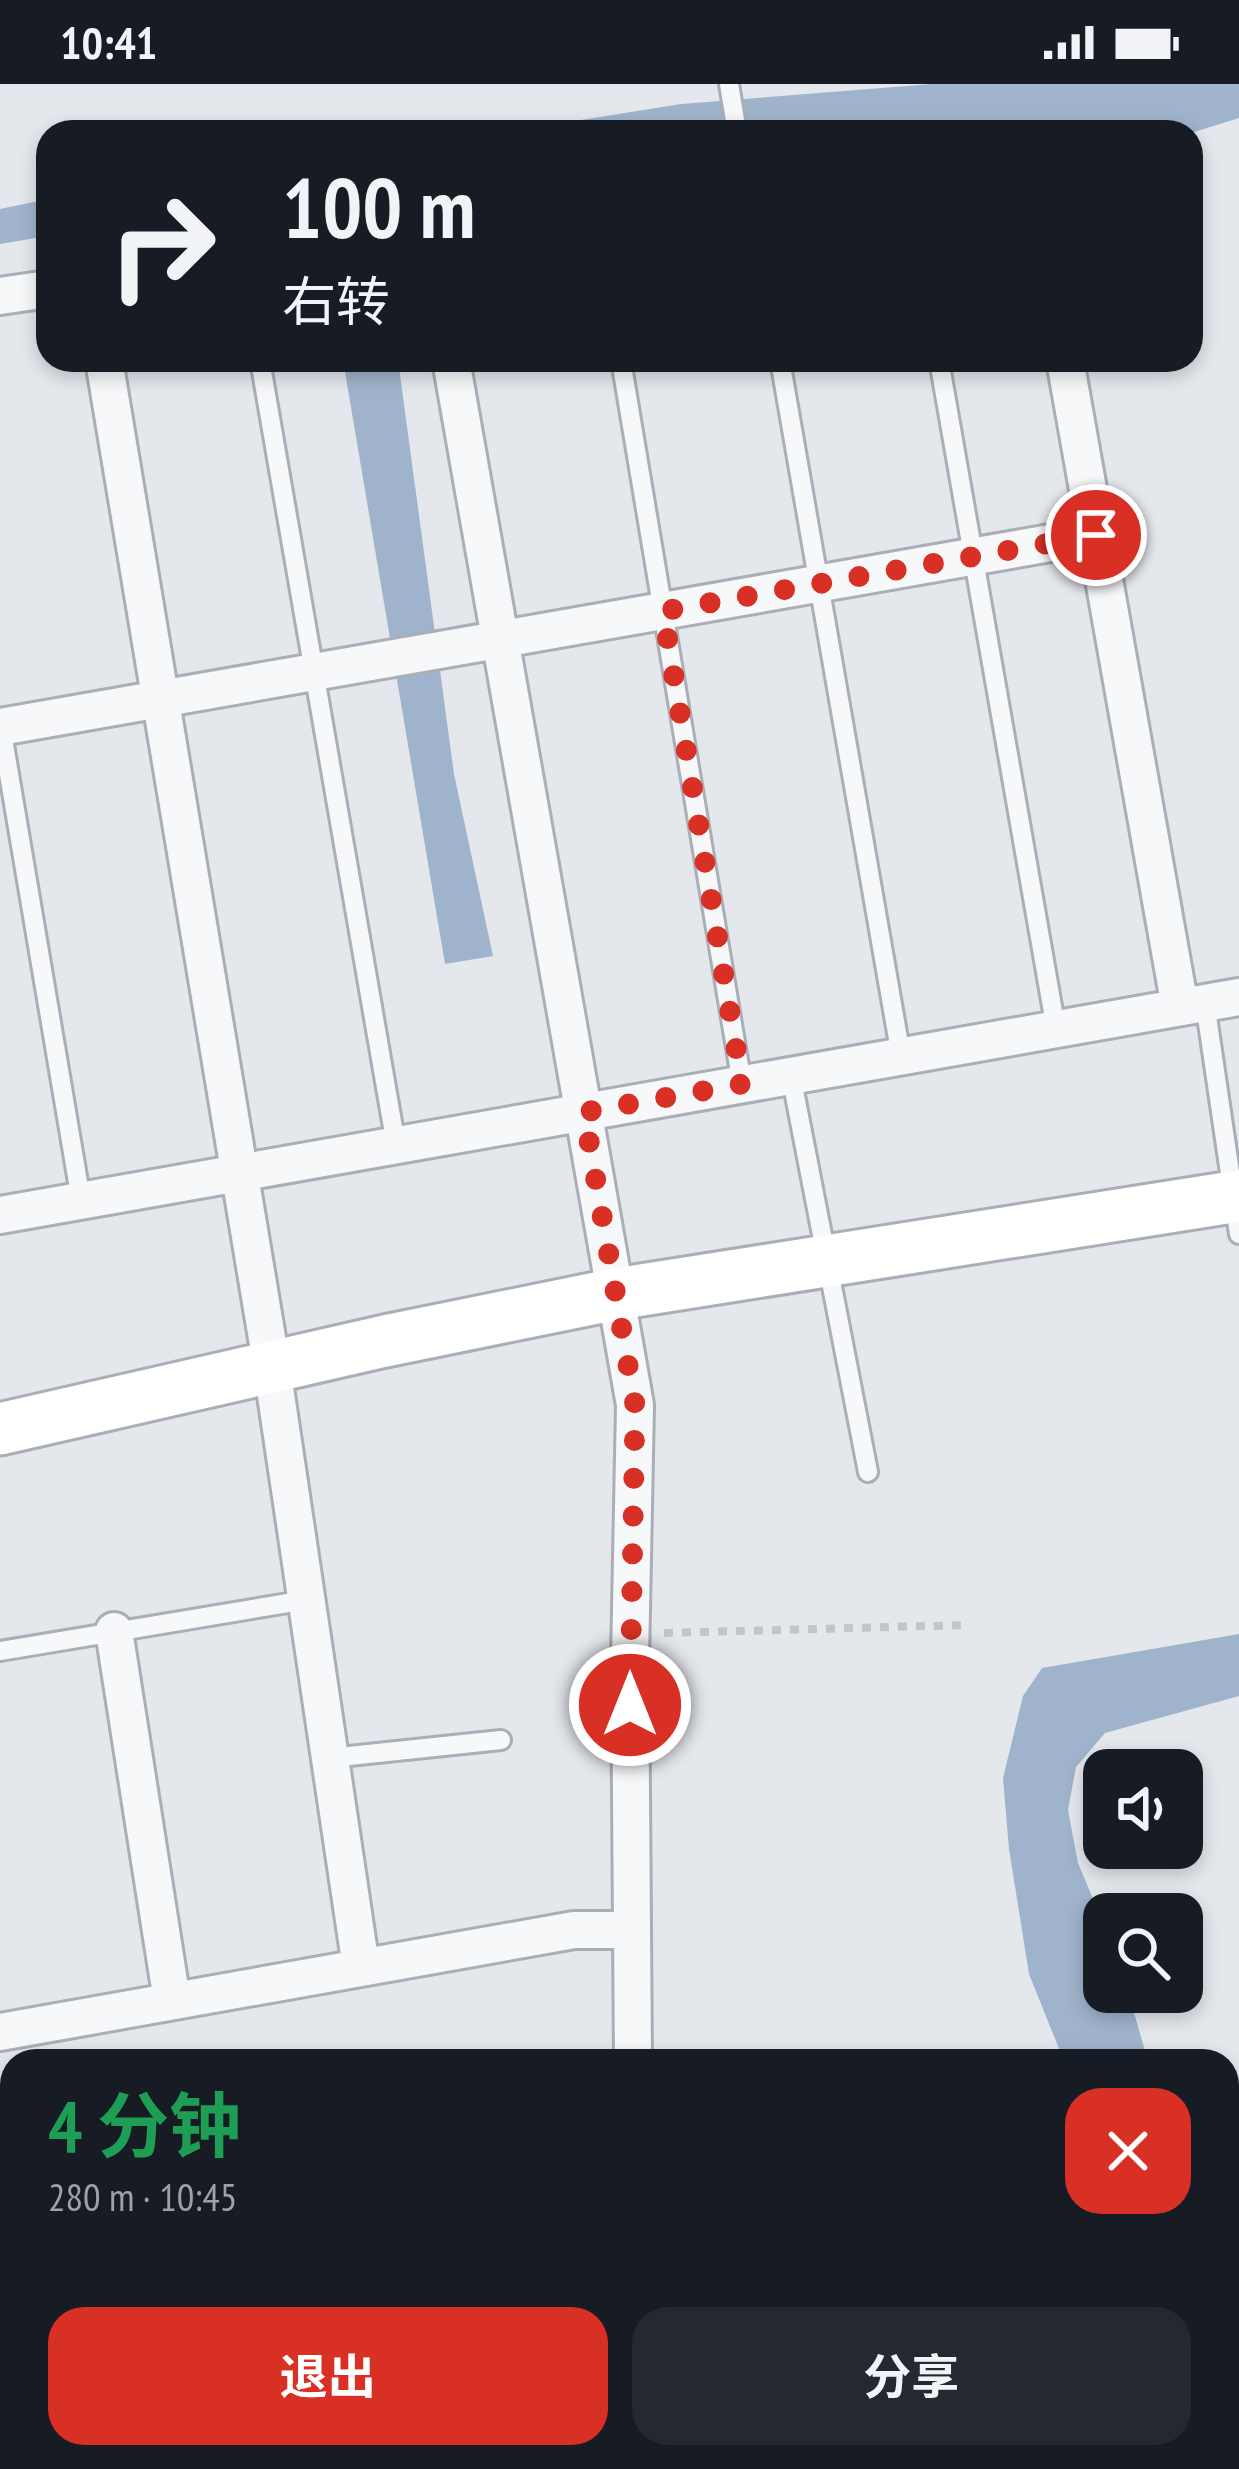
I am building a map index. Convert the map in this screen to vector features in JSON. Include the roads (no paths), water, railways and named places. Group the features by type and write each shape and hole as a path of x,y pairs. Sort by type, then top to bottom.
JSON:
{"street":[{"path":"0,296 36,292"},
{"path":"106,372 272,1368 361,1967"},
{"path":"453,372 635,1405 630,1634 633,2049"},
{"path":"0,1215 1208,1003 1096,535 1067,372"},
{"path":"0,725 456,650 1096,535"},
{"path":"0,1429 616,1294 827,1261 1237,1209"},
{"path":"114,1631 172,2001"},
{"path":"0,2032 574,1930 632,1930"}],"lane":[{"path":"729,84 735,120"},
{"path":"262,372 396,1145"},
{"path":"623,372 742,1084"},
{"path":"782,372 901,1056"},
{"path":"941,372 1056,1029"},
{"path":"0,725 81,1200"},
{"path":"1208,1003 1237,1209"},
{"path":"791,1076 868,1472"},
{"path":"0,1651 306,1600"},
{"path":"330,1758 501,1740"}],"water":[{"path":"932,84 1239,84 1239,118 1203,129 1203,120 581,120 681,104"},
{"path":"36,202 36,238 0,244 0,209"},
{"path":"345,372 400,372 454,774 493,956 445,964"},
{"path":"1239,1634 1239,1696 1105,1733 1091,1749 1083,1749 1076,1767 1068,1810 1078,1863 1091,1893 1083,1893 1083,2013 1134,2013 1145,2049 1059,2049 1029,1974 1003,1778 1023,1696 1042,1668"}]}
